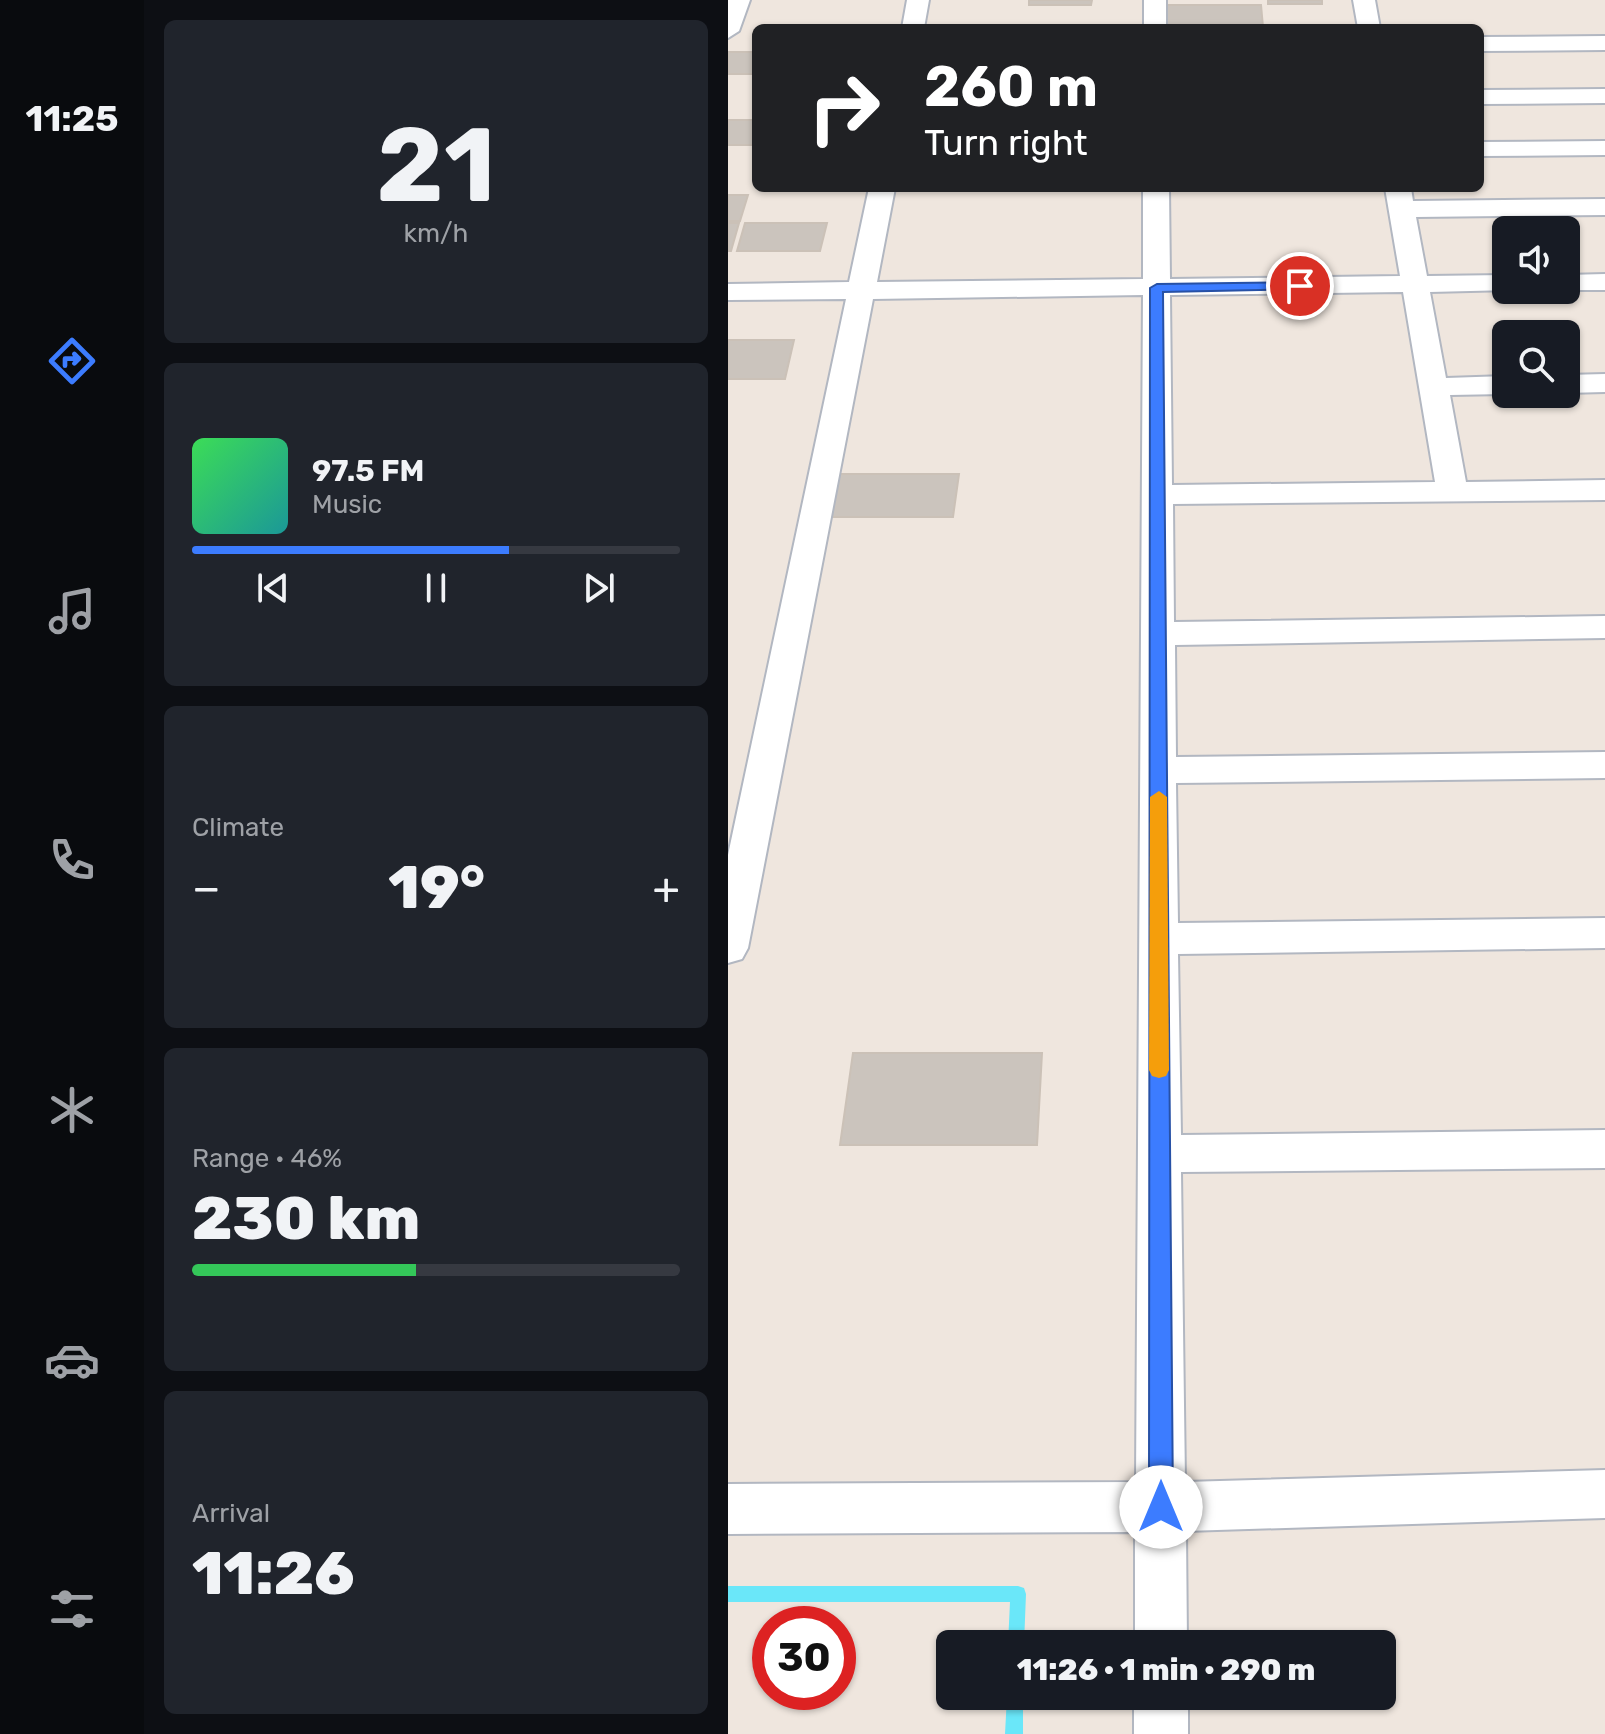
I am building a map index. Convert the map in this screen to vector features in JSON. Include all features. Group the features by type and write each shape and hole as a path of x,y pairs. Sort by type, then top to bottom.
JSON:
{"street":[{"path":"728,31 739,0"},
{"path":"914,24 918,0"},
{"path":"1155,0 1155,24"},
{"path":"1364,0 1368,24"},
{"path":"1484,44 1605,43"},
{"path":"1484,97 1605,96"},
{"path":"1484,149 1605,148"},
{"path":"728,948 881,192"},
{"path":"1156,192 1161,1630"},
{"path":"1452,491 1399,198 1605,207"},
{"path":"1580,283 1605,282"},
{"path":"728,292 1492,283"},
{"path":"1580,384 1605,383"},
{"path":"1433,387 1492,385"},
{"path":"1157,495 1605,490"},
{"path":"1158,634 1605,627"},
{"path":"1159,770 1605,765"},
{"path":"1159,939 1605,933"},
{"path":"1159,1154 1605,1149"},
{"path":"728,1509 1161,1507 1605,1494"},
{"path":"1161,1710 1161,1734"}],"building":[{"path":"1029,0 1092,0 1091,5 1029,5"},
{"path":"1268,0 1322,0 1322,4 1268,4"},
{"path":"1166,5 1261,5 1263,24 1166,24"},
{"path":"728,52 752,52 752,74 728,74"},
{"path":"728,120 752,120 752,145 728,145"},
{"path":"728,195 748,195 740,221 728,221"},
{"path":"728,223 739,223 731,251 728,251"},
{"path":"745,223 827,223 820,251 737,251"},
{"path":"728,340 794,340 785,379 728,379"},
{"path":"832,474 959,474 953,517 823,517"},
{"path":"853,1053 1042,1053 1037,1145 840,1145"}],"waterway":[{"path":"728,1594 1018,1594 1017,1630"},
{"path":"1014,1734 1015,1710"}],"slow traffic":[{"path":"1159,797 1159,1070"}],"route":[{"path":"1161,1507 1157,288 1300,286"}]}
